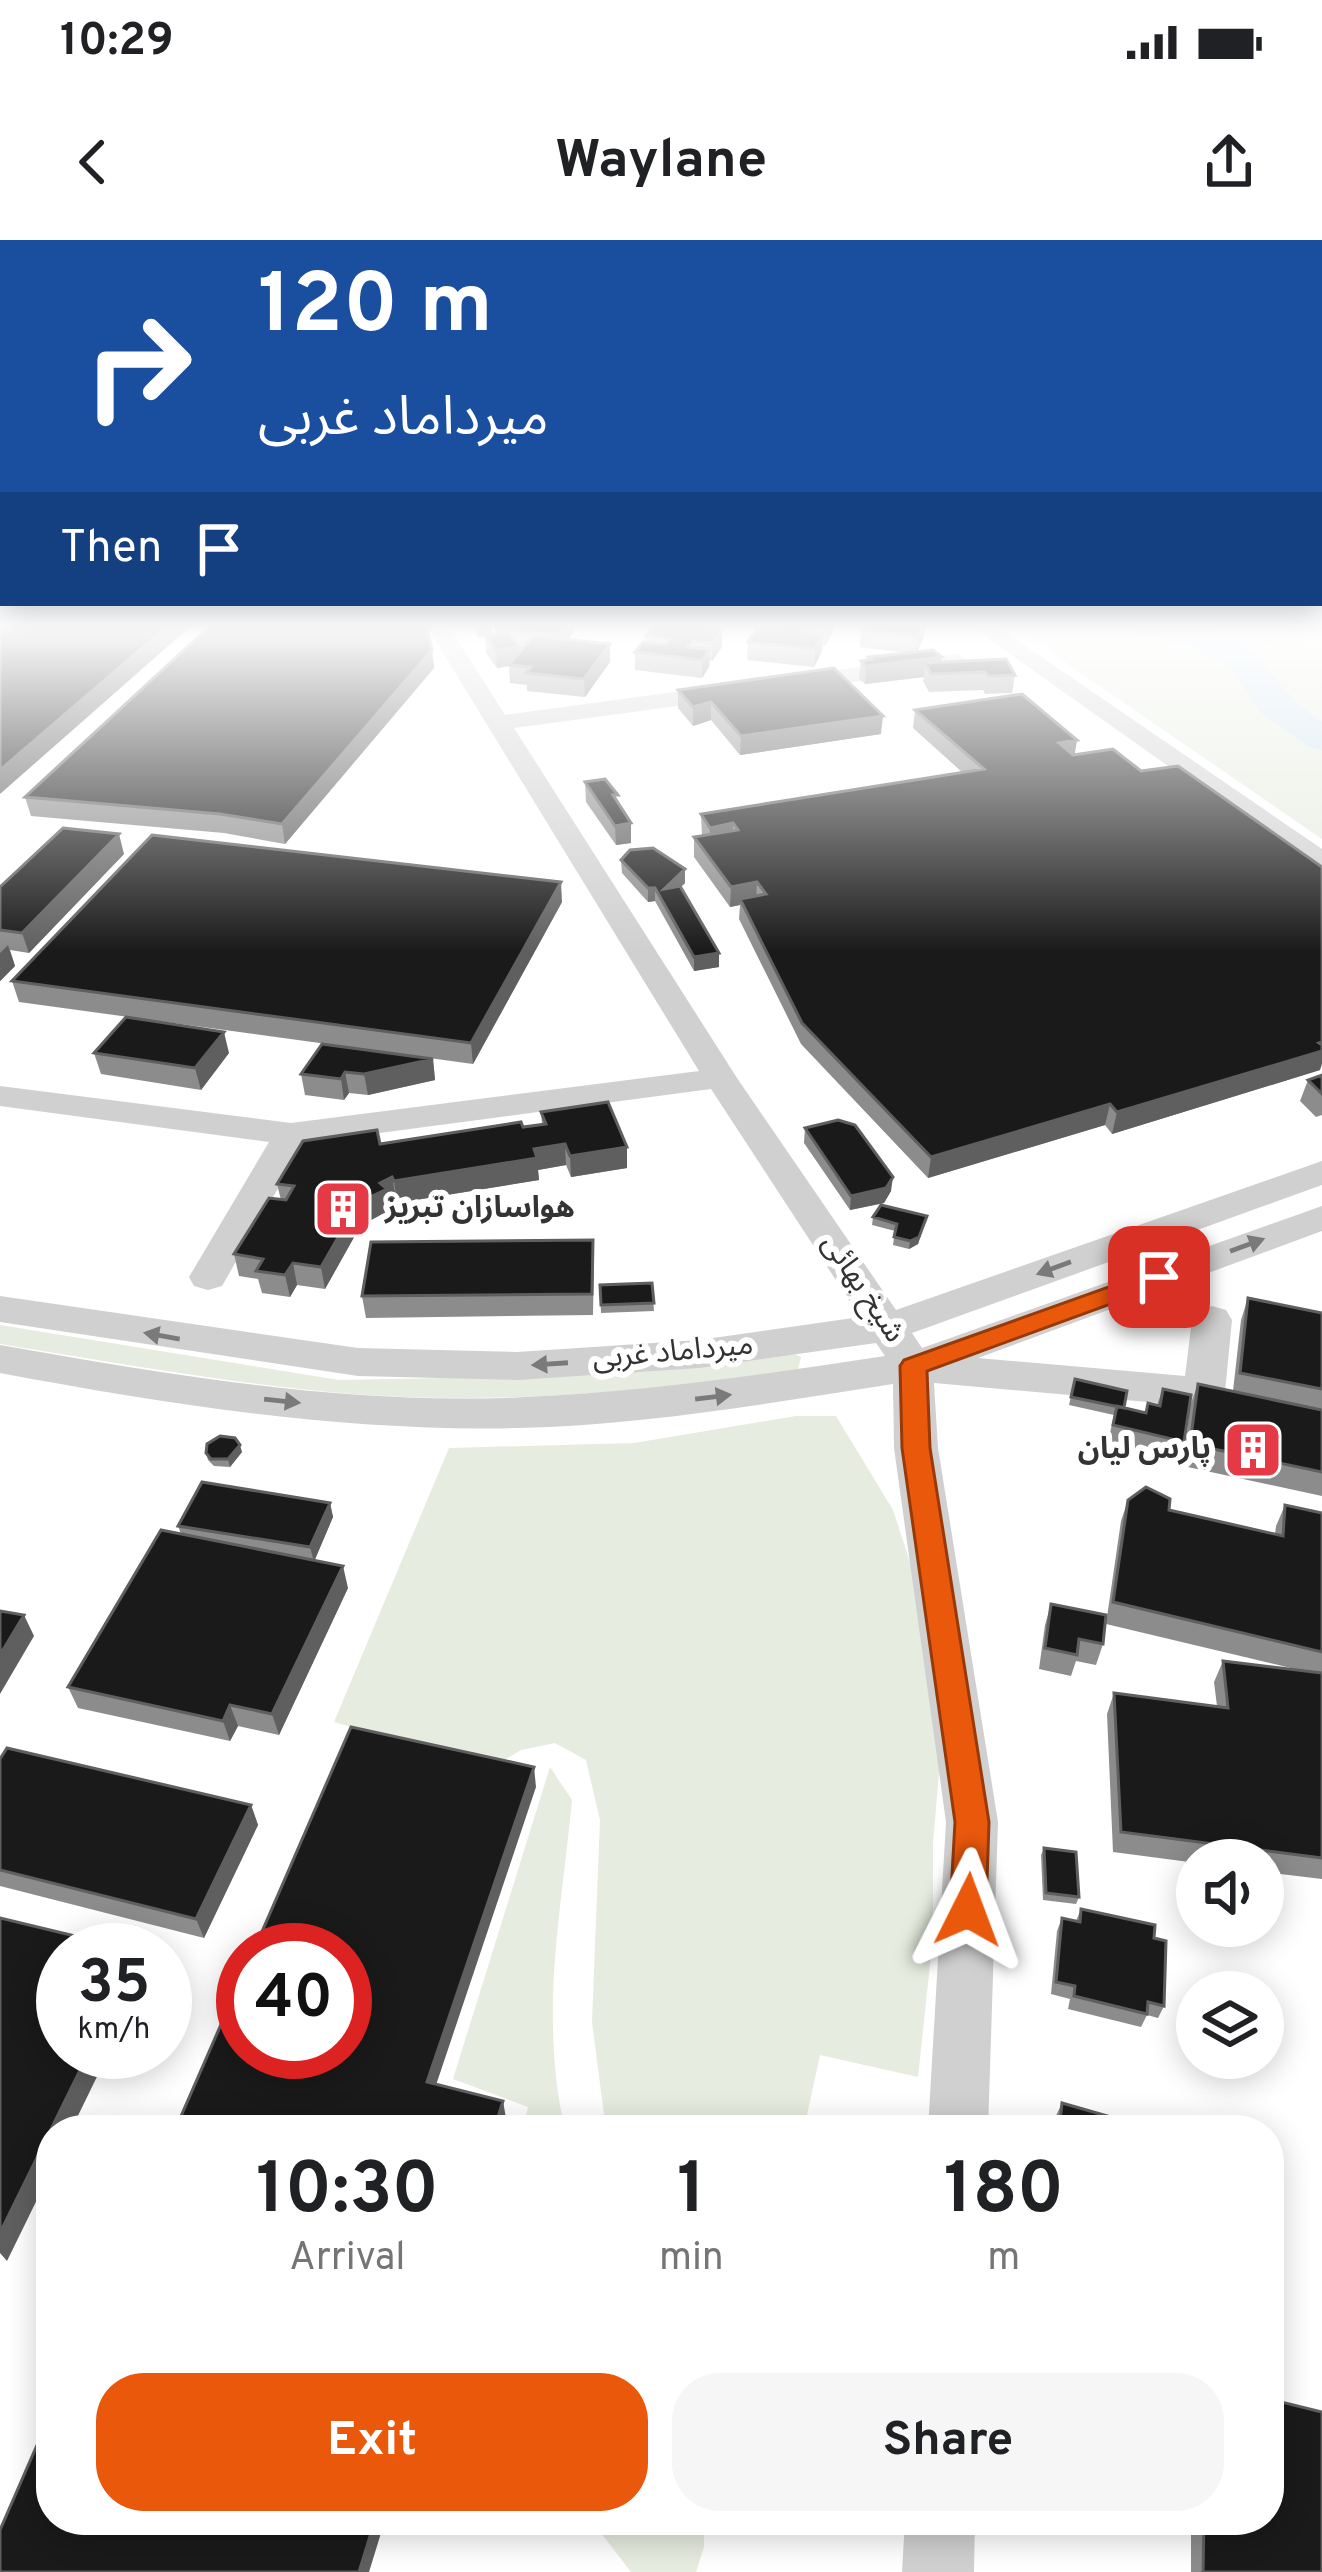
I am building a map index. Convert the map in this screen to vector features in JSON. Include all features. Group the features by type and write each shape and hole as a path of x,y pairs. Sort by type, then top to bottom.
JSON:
{"street":[{"name":"شیخ بهائی","path":"506,734 720,1078 914,1366 916,1448 972,1822 959,2115"},
{"path":"1137,734 1322,862"},
{"path":"0,1096 291,1134 720,1078"},
{"path":"208,1277 291,1134"},
{"name":"میرداماد غربی","path":"0,1309 358,1362 517,1366 699,1354 889,1327 1322,1172"},
{"name":"میرداماد غربی","path":"0,1359 155,1387 348,1408 520,1413 709,1398 914,1366 1322,1218"},
{"path":"914,1366 1204,1392 1212,1320"},
{"path":"938,2572 939,2535"}],"shaded area":[{"path":"1169,734 1322,734 1322,839"},
{"path":"0,1325 339,1380 598,1375 790,1352 801,1357 798,1369 632,1390 407,1397 264,1385 0,1344"},
{"path":"796,1416 836,1416 893,1510 919,1590 940,1761 933,1843 933,1937 918,2077 820,2055 807,2115 604,2115 592,2022 600,1820 586,1760 555,1743 521,1750 491,1768 334,1722 449,1448 634,1443"},
{"path":"550,1767 572,1800 553,2005 562,2115 526,2115 528,2107 453,2079"},
{"path":"603,2535 704,2535 696,2572 631,2572"}],"building":[{"path":"0,734 42,734 0,770"},
{"path":"93,734 360,734 282,824 25,797"},
{"path":"943,734 1070,734 1077,740 1059,743 1073,755 1113,749 1141,771 1178,766 1322,867 1322,1051 1117,1112 1110,1104 931,1157 802,1023 740,899 766,894 757,882 731,887 694,837 738,830 733,823 710,828 701,814 984,769"},
{"path":"605,779 631,823 615,826 585,782"},
{"path":"63,828 119,834 22,933 0,930 0,887"},
{"path":"152,835 561,882 471,1043 12,981"},
{"path":"653,848 685,869 664,889 680,886 719,953 694,957 655,888 648,888 621,860 630,850"},
{"path":"126,1017 224,1032 195,1068 94,1053"},
{"path":"322,1044 433,1059 364,1074 345,1072 341,1079 301,1074"},
{"path":"1322,1075 1322,1094 1308,1080"},
{"path":"608,1102 627,1147 570,1156 565,1144 534,1149 537,1158 394,1181 392,1177 380,1183 387,1189 368,1198 361,1193 354,1197 359,1201 321,1267 293,1263 285,1275 256,1271 263,1259 234,1254 269,1198 286,1200 294,1186 277,1184 303,1141 377,1130 380,1144 521,1122 523,1127 546,1124 541,1112"},
{"path":"838,1120 855,1125 893,1177 886,1188 851,1196 805,1128"},
{"path":"881,1205 927,1216 919,1237 910,1241 894,1237 897,1224 873,1217"},
{"path":"593,1240 592,1294 362,1296 371,1242"},
{"path":"652,1283 654,1303 601,1305 600,1285"},
{"path":"1248,1298 1322,1313 1322,1389 1240,1373"},
{"path":"1075,1379 1127,1391 1124,1408 1071,1397"},
{"path":"1198,1384 1322,1410 1322,1472 1190,1444"},
{"path":"1163,1389 1191,1395 1184,1442 1113,1425 1117,1406 1146,1413 1148,1403 1160,1406"},
{"path":"220,1436 235,1438 240,1445 228,1459 211,1459 207,1444"},
{"path":"202,1482 330,1503 310,1547 178,1526"},
{"path":"1146,1487 1170,1499 1169,1510 1283,1536 1285,1505 1322,1513 1322,1652 1113,1602 1128,1500"},
{"path":"161,1530 343,1566 272,1714 230,1705 223,1721 68,1687"},
{"path":"1051,1604 1106,1615 1103,1644 1079,1639 1077,1655 1045,1648"},
{"path":"0,1611 24,1615 0,1655"},
{"path":"1223,1661 1322,1673 1322,1858 1284,1853 1284,1839 1176,1839 1121,1832 1114,1693 1228,1708"},
{"path":"351,1727 534,1767 427,2082 503,2101 499,2115 182,2115 216,2036 216,2079 372,2079 372,1923 266,1923"},
{"path":"7,1748 251,1805 196,1919 0,1870 0,1759"},
{"path":"1044,1848 1076,1852 1079,1897 1046,1893"},
{"path":"1081,1909 1155,1925 1154,1938 1166,1941 1164,2006 1148,2002 1147,2014 1074,1996 1075,1986 1056,1982 1062,1918 1080,1922"},
{"path":"0,1918 36,1927 36,2079 76,2079 58,2115 36,2115 36,2160 0,2233"},
{"path":"1062,2103 1104,2115 1061,2115"},
{"path":"1284,2403 1322,2412 1322,2572 1203,2572 1204,2535 1284,2535"},
{"path":"36,2447 36,2535 370,2535 359,2572 0,2572 0,2530"}],"waterway":[{"path":"1315,734 1322,739"}],"place":[{"name":"هواسازان تبریز","path":"343,1209"},
{"name":"پارس لیان","path":"1253,1450"}],"route":[{"path":"968,1910 972,1822 916,1448 914,1366 1159,1277"}]}
